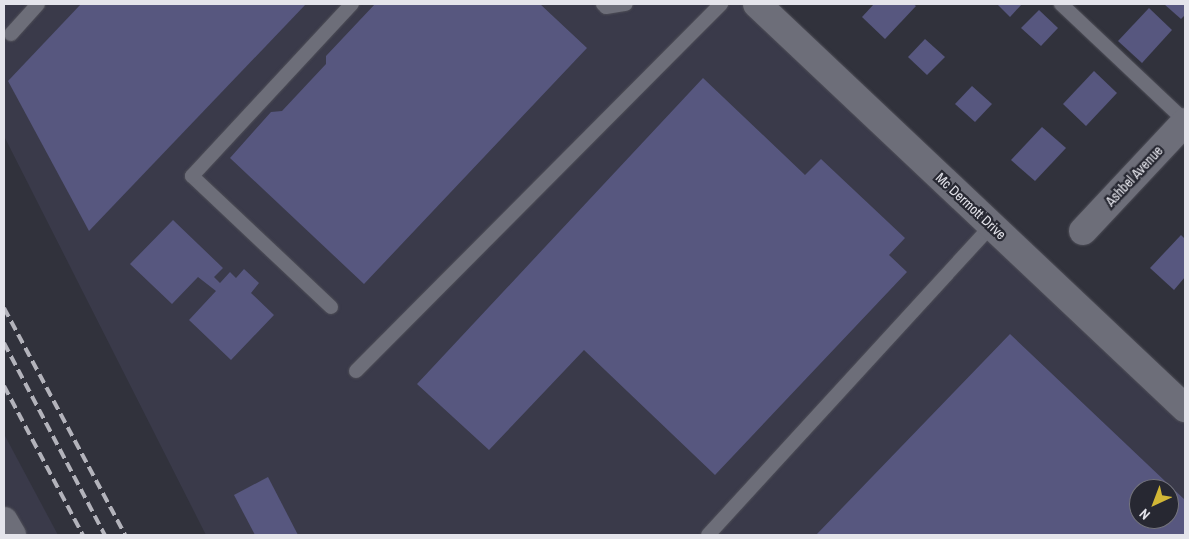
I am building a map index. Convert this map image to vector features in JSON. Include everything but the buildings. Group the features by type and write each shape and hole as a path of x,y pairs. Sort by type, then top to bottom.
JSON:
{"street":[{"name":"Mc Dermott Drive","path":"757,4 1185,408"},
{"name":"Ashbel Avenue","path":"1083,231 1185,121"},
{"path":"4,520 12,535"}],"lane":[{"path":"11,34 38,4"},
{"path":"331,307 192,176 352,4"},
{"path":"603,4 606,7 626,4"},
{"path":"356,371 721,4"},
{"path":"1061,4 1185,121"},
{"path":"708,535 992,226"}],"shaded area":[{"path":"4,4 744,4 1185,421 1185,535 206,535 4,136"},
{"path":"4,434 58,535 4,535"}],"railway":[{"path":"4,308 125,535"},
{"path":"4,343 105,535"},
{"path":"4,386 83,535"}]}
